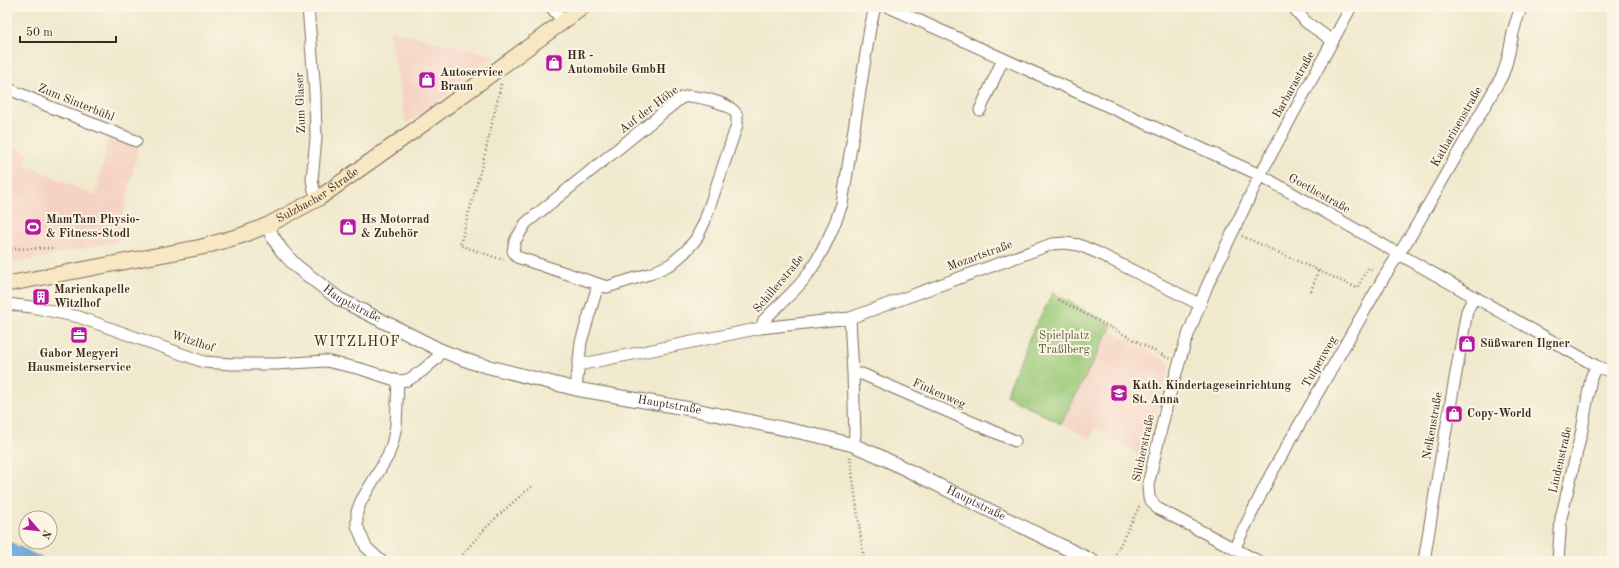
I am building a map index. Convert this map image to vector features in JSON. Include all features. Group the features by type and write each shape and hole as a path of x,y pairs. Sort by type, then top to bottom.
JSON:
{"main road":[{"name":"Sulzbacher Straße","path":"7,284 202,247 244,235 268,225 319,198 583,7"}],"street":[{"name":"Zum Glaser","path":"308,7 315,93 316,138 312,180 314,190 319,198"},
{"path":"551,7 564,21"},
{"name":"Schillerstraße","path":"578,365 761,328 764,320 804,279 825,245 838,218 842,204 850,165 870,28 875,7"},
{"name":"Goethestraße","path":"889,7 1260,176 1596,366 1612,372"},
{"path":"1293,7 1306,22 1333,41"},
{"name":"Barbarastraße","path":"1260,176 1351,7"},
{"name":"Katharinenstraße","path":"1399,254 1502,76 1508,62 1516,18 1522,7"},
{"path":"980,110 1003,59"},
{"name":"Zum Sinterbühl","path":"7,88 136,141"},
{"name":"Auf der Höhe","path":"689,96 696,97 723,104 732,109 737,115 737,125 704,222 696,239 685,252 671,264 652,274 607,287 598,285 523,260 517,256 513,251 515,241 526,223 681,98 689,96"},
{"name":"Silcherstraße","path":"1258,561 1157,508 1149,498 1148,484 1167,404 1199,304 1260,176"},
{"name":"Hauptstraße","path":"268,225 272,236 282,251 296,266 339,298 440,350 474,363 576,389 696,410 823,437 853,445 880,456 1092,561"},
{"name":"Mozartstraße","path":"761,328 850,318 1052,244 1065,243 1079,245 1098,253 1199,304"},
{"name":"Tulpenweg","path":"1234,549 1271,474 1384,277 1399,254"},
{"path":"576,389 581,342 598,285"},
{"name":"Nelkenstraße","path":"1424,561 1467,311 1474,297"},
{"name":"Witzlhof","path":"7,304 32,307 79,317 204,362 231,364 276,364 326,361 361,369 398,381"},
{"path":"850,318 856,435 853,445"},
{"path":"381,561 366,547 358,526 357,512 361,501 388,456 393,442 396,425 398,381 408,380 422,371 437,358 440,350"},
{"name":"Lindenstraße","path":"1558,561 1561,518 1582,430 1591,378 1596,366"},
{"name":"Finkenweg","path":"853,374 862,374 1015,441"}],"path":[{"path":"500,81 502,84 484,158 460,245 503,260 513,251"},
{"path":"1232,232 1357,288 1368,268 1384,277"},
{"path":"7,249 52,248"},
{"path":"1311,291 1318,271"},
{"path":"1059,300 1179,364"},
{"path":"853,445 849,452 864,561"},
{"path":"458,561 472,542 518,498 534,485"},
{"path":"1112,561 1139,507 1149,498"}],"shaded area":[{"path":"389,30 497,56 406,124"},
{"path":"109,135 139,145 117,242 7,265 7,144 29,154 24,164 96,196"},
{"name":"Kath. Kindertageseinrichtung St. Anna","path":"1109,330 1170,363 1145,458 1113,441 1112,436 1096,428 1090,438 1061,424"}],"green space":[{"name":"Spielplatz Traßlberg","path":"1053,293 1112,325 1061,424 1006,395 1032,332"}],"water":[{"path":"7,541 18,546 18,550 25,550 47,561 7,561"}],"place":[{"name":"HR - Automobile GmbH","path":"554,63"},
{"name":"Autoservice Braun","path":"427,80"},
{"name":"MamTam Physio- & Fitness-Stodl","path":"33,227"},
{"name":"Hs Motorrad & Zubehör","path":"348,227"},
{"name":"Marienkapelle Witzlhof","path":"41,297"},
{"name":"Gabor Megyeri Hausmeisterservice","path":"79,335"},
{"name":"Süßwaren Ilgner","path":"1467,344"},
{"name":"Kath. Kindertageseinrichtung St. Anna","path":"1119,393"},
{"name":"Copy-World","path":"1454,414"}],"district":[{"name":"WITZLHOF","path":"357,342"}]}
